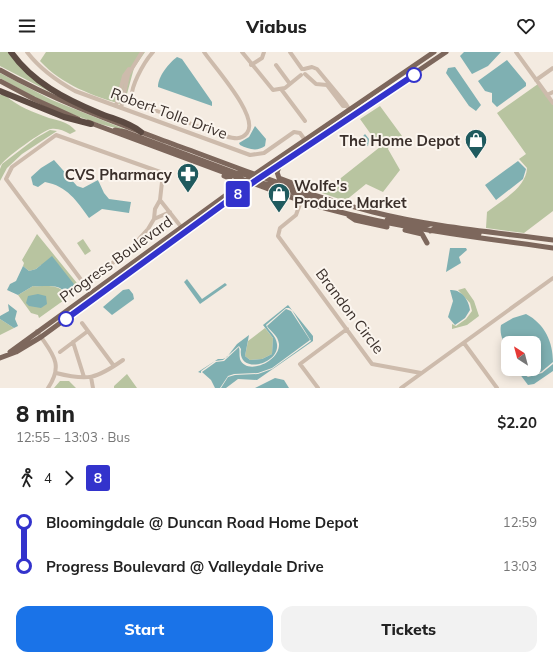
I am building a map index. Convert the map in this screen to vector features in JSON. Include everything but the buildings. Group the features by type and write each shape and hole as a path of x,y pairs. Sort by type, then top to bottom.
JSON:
{"highway":[{"path":"11,52 23,67 52,90 98,113 134,126 141,132"},
{"path":"0,91 64,117 91,124"}],"main road":[{"path":"256,178 348,108 421,62 434,52"},
{"path":"0,81 34,99 91,124 246,181 269,172 446,52"},
{"path":"421,62 424,68"},
{"path":"0,70 64,103 141,132 270,185 329,205 342,204"},
{"path":"106,129 126,132 236,173 388,216 430,224 553,240"},
{"path":"155,147 164,154 229,178 232,183 229,193"},
{"path":"280,164 277,172 279,178 303,187 308,193"},
{"path":"256,178 301,201 361,218 429,231 553,248"},
{"name":"Progress Boulevard","path":"0,357 16,352 41,337 185,232 256,178"},
{"name":"Progress Boulevard","path":"0,357 14,349 246,181"},
{"path":"346,214 355,220 422,234 428,242"},
{"path":"361,218 371,217 423,226 430,224"},
{"path":"429,231 436,228 503,237 516,235"},
{"path":"128,273 130,267 172,234"},
{"path":"91,292 98,294"}],"street":[{"name":"Robert Tolle Drive","path":"27,52 40,66 75,91 255,156 264,153 294,132 300,133 305,140"},
{"path":"116,106 124,76 142,52"},
{"path":"153,52 144,63 138,74 132,98 133,102 234,138 241,137 249,129 250,123 247,113 204,52"},
{"path":"242,52 270,89 281,89 290,84 303,72 312,67 317,69 346,104 353,116"},
{"path":"251,65 262,58 264,52"},
{"path":"290,52 303,72 316,84 329,87 343,106 348,108"},
{"path":"516,52 553,103"},
{"path":"276,65 290,84"},
{"path":"121,108 128,75 131,68"},
{"path":"536,80 553,68"},
{"path":"281,89 305,121"},
{"path":"547,95 553,92"},
{"path":"85,284 127,252 144,235 154,219 155,209 160,200 163,174 56,135 12,167 6,179 91,292"},
{"path":"231,148 234,138"},
{"path":"160,200 185,232"},
{"name":"Brandon Circle","path":"301,201 296,215 281,227 278,234 372,364 421,373"},
{"path":"154,219 170,212"},
{"path":"401,388 553,278"},
{"path":"82,322 114,366"},
{"path":"318,388 300,364 347,329"},
{"path":"60,352 88,331"},
{"path":"37,332 56,360 56,373 48,388"},
{"path":"73,342 84,377"},
{"path":"464,343 497,388"},
{"path":"56,373 91,377 104,373 123,360"},
{"path":"91,377 92,388"}],"green space":[{"path":"0,52 9,52 54,94 0,66"},
{"path":"46,52 145,52 134,68 124,105 79,89 58,77 40,61"},
{"path":"0,73 52,100 127,130 94,122 62,110 0,78"},
{"path":"538,84 553,105 553,211 524,233 486,228 487,212 518,188 526,175 527,168 519,159 526,154 497,113"},
{"path":"0,95 5,95 15,103 31,111 67,124 76,131 70,134 56,129 47,130 16,151 0,166"},
{"path":"380,106 402,136 389,146 388,149 400,170 383,192 366,184 345,201 322,193 380,147 360,119"},
{"path":"50,130 57,131 22,154 7,168 0,181 0,169 2,164 36,138"},
{"path":"37,234 81,288 39,318 38,315 31,313 18,295 33,286 50,286 58,288 65,293 41,265 36,269 29,271 23,266 24,263 22,260"},
{"path":"83,239 91,251 85,255 77,243"},
{"path":"465,288 474,301 479,316 467,325 452,329 452,324 456,326 466,319 472,311 470,303 458,290"},
{"path":"0,319 14,328 0,335"},
{"path":"265,328 273,338 272,354 262,359 250,360 245,356 248,341"},
{"path":"127,374 137,388 114,388 114,386"},
{"path":"60,381 69,381 76,388 54,388"}],"water":[{"path":"464,52 501,52 488,66 472,74 460,56"},
{"path":"177,57 182,59 212,102 212,106 158,87 158,83 164,70"},
{"path":"507,60 526,83 526,86 497,107 492,102 492,93 485,91 478,81"},
{"path":"455,67 481,105 476,111 469,106 446,73 448,68"},
{"path":"255,126 266,139 265,146 259,149 252,149 240,145 239,143 249,137"},
{"path":"365,134 369,139 368,146 356,147 355,145"},
{"path":"54,160 77,186 83,188 98,180 104,193 109,199 131,202 129,213 102,209 89,218 76,200 59,187 45,182 38,187 33,185 31,177 41,168"},
{"path":"518,161 526,169 523,179 496,200 485,185"},
{"path":"450,248 466,248 467,250 459,257 461,263 446,272"},
{"path":"52,256 77,288 69,294 59,288 51,286 33,286 18,295 7,290 10,284 16,281 23,266 29,271 36,269"},
{"path":"187,279 202,299 225,283 227,285 200,304 184,282"},
{"path":"129,289 133,294 134,299 112,315 103,307 123,290"},
{"path":"450,290 458,291 464,296 470,310 465,318 455,325 448,317 453,301"},
{"path":"38,294 46,296 47,304 41,308 29,306 26,303 28,296"},
{"path":"8,304 17,311 15,319 18,326 14,328 0,319 0,316 9,311"},
{"path":"288,305 313,336 313,341 257,380 238,379 226,388 221,388 228,377 235,375 258,374 272,369 311,341 292,310 286,308 266,325 275,338 277,344 276,351 266,362 251,364 245,362 239,346 228,355 237,344 249,335 245,356 250,360 262,359 272,354 273,338 263,325"},
{"path":"286,309 291,311 310,340 272,368 258,373 234,374 228,376 220,388 215,388 211,380 202,372 216,362 224,361 239,347 240,359 243,364 249,366 262,365 274,356 278,351 279,344 276,336 267,326"},
{"path":"526,314 533,318 547,334 553,355 553,362 541,372 541,336 502,336 501,325 513,318"},
{"path":"226,358 215,361 201,371 201,373 198,372 218,359"},
{"path":"553,364 553,371 534,384 528,385 521,376 541,376 542,373"},
{"path":"275,378 284,380 289,388 255,388"}],"bus line":[{"name":"8","path":"66,319 98,294 255,181 414,75"}],"place":[{"name":"The Home Depot","path":"476,160"},
{"name":"CVS Pharmacy","path":"188,194"},
{"name":"Wolfe's Produce Market","path":"279,214"}]}
